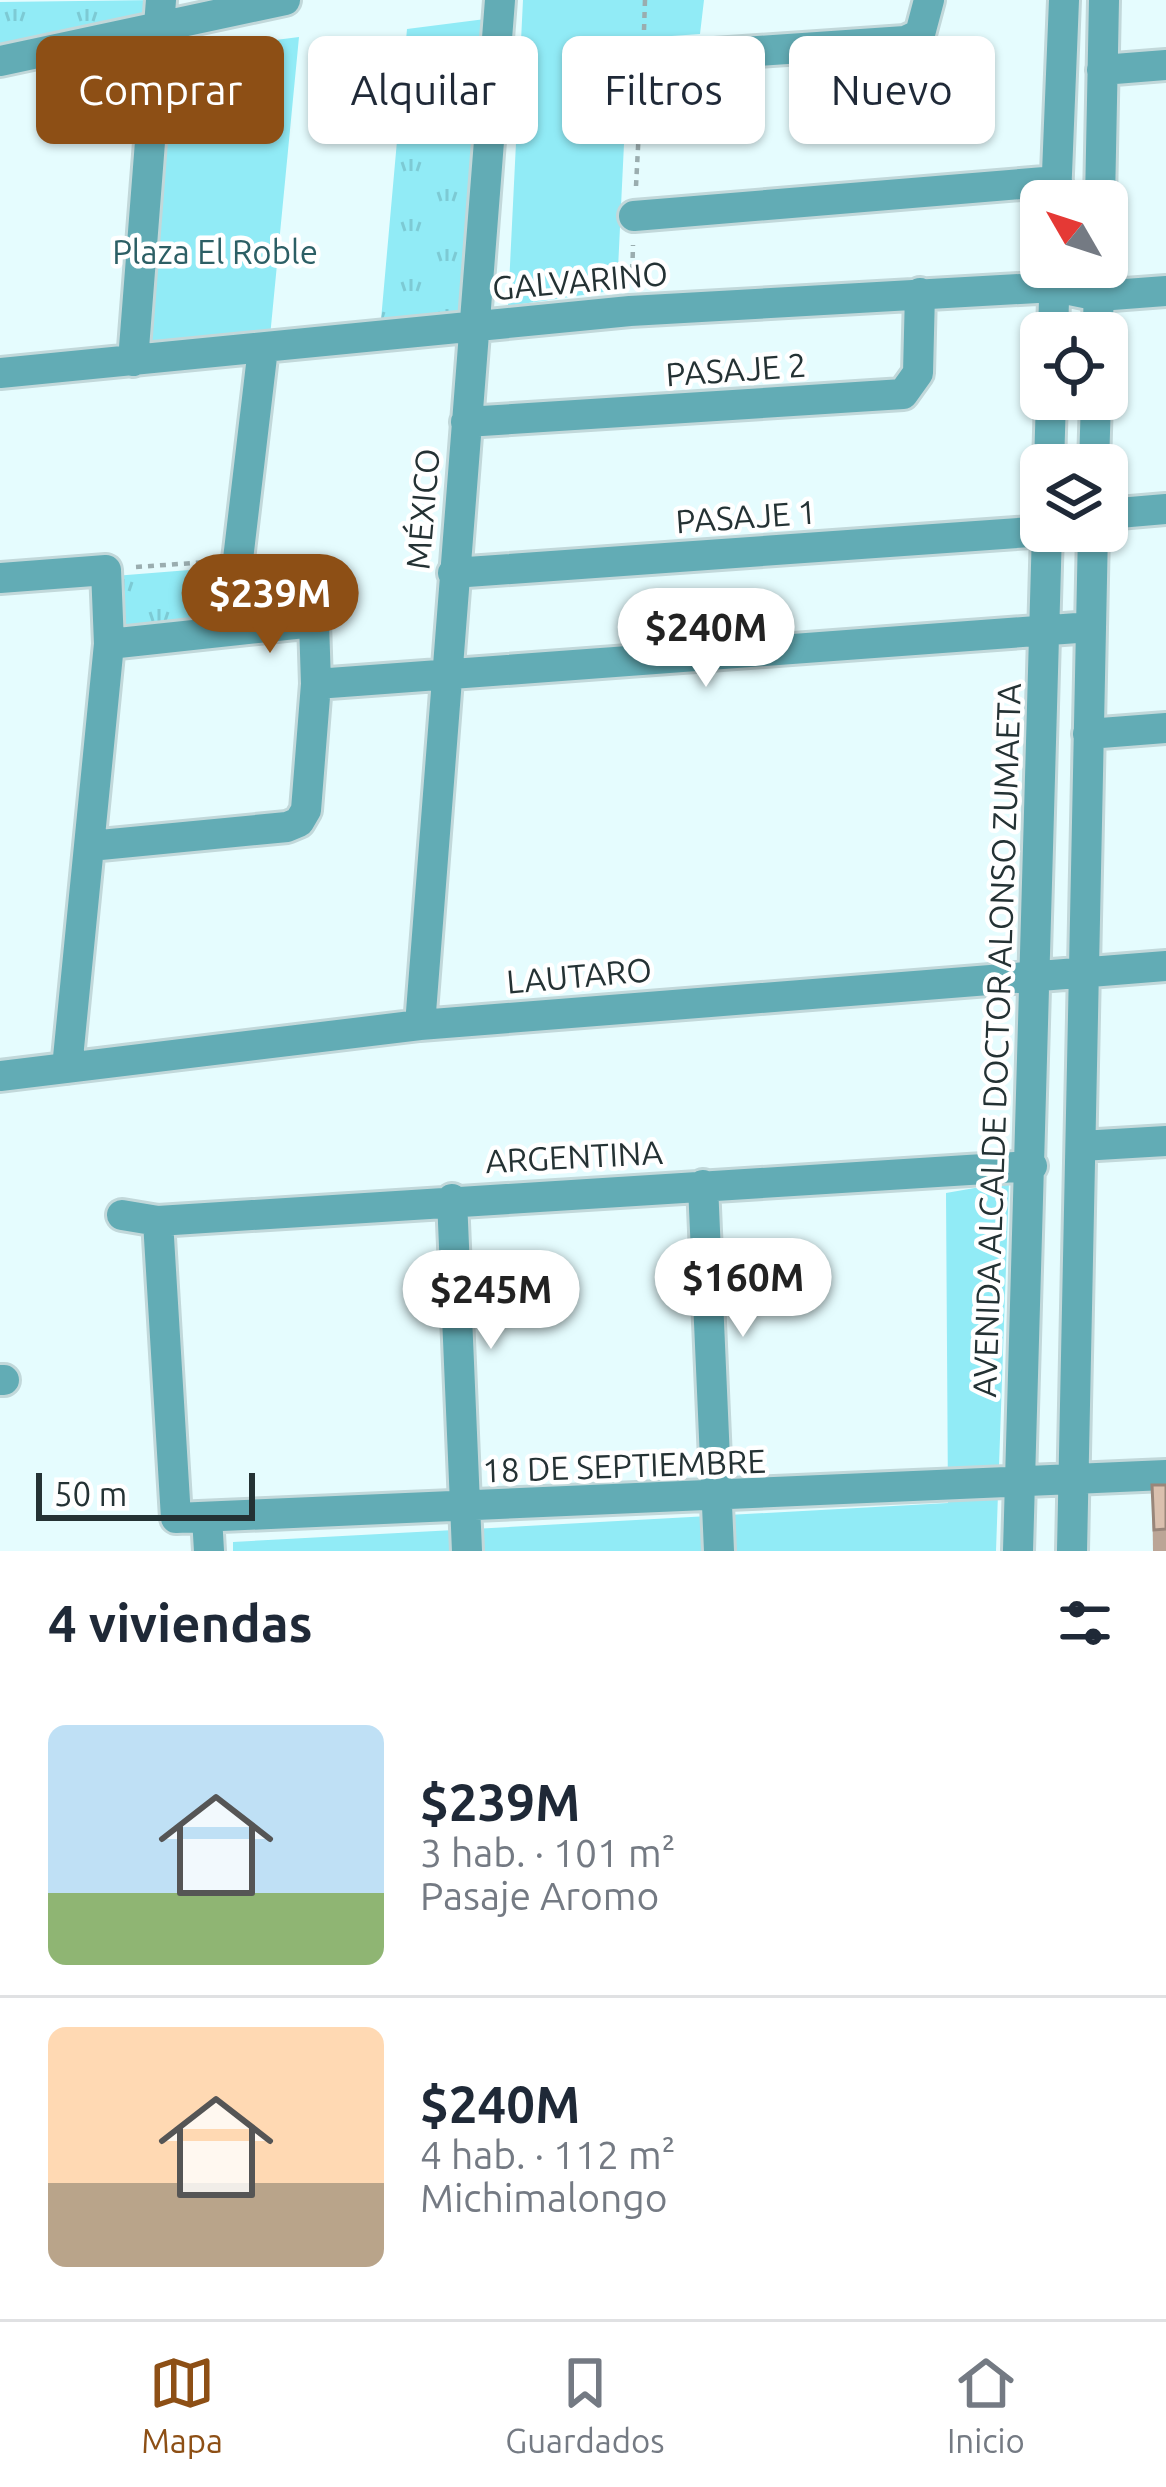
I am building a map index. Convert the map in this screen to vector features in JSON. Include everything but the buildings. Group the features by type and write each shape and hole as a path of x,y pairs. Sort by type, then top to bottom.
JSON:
{"street":[{"path":"0,62 160,15 285,0"},
{"name":"MÉXICO","path":"420,1024 500,0"},
{"path":"765,51 905,41 920,34 929,0"},
{"path":"1056,180 1064,0"},
{"path":"1100,180 1103,0"},
{"path":"133,361 160,15"},
{"path":"1102,70 1166,65"},
{"path":"634,216 1020,193"},
{"name":"GALVARINO","path":"0,373 477,324 920,293 1020,281"},
{"name":"GALVARINO","path":"1128,286 1166,291"},
{"name":"PASAJE 2","path":"466,422 903,394 918,373 920,293"},
{"path":"230,627 262,348"},
{"path":"1128,512 1166,509"},
{"name":"PASAJE 1","path":"453,572 1020,533"},
{"name":"AVENIDA ALCALDE DOCTOR ALONSO ZUMAETA","path":"1018,1551 1039,972 1046,552"},
{"path":"1072,1551 1093,552"},
{"path":"0,578 106,570 109,644 68,1068"},
{"path":"89,845 299,822 306,810 316,684 314,622 230,627 109,644"},
{"path":"316,684 1091,627"},
{"path":"1088,734 1166,728"},
{"name":"LAUTARO","path":"0,1076 420,1024 1039,972 1166,966"},
{"path":"1081,1146 1166,1141"},
{"name":"ARGENTINA","path":"122,1215 158,1221 1032,1166"},
{"path":"703,1185 719,1551"},
{"path":"452,1199 466,1551"},
{"path":"158,1221 192,1517 209,1551"},
{"name":"18 DE SEPTIEMBRE","path":"192,1517 1074,1483 1166,1475"}],"path":[{"path":"643,36 645,0"},
{"path":"630,311 638,144"},
{"path":"106,570 239,560"}],"green space":[{"path":"158,0 156,29 104,36 36,36 36,45 0,50 0,2"},
{"path":"523,0 704,0 700,34 562,36 562,144 624,144 617,290 508,306 516,144 538,144 538,36 521,36"},
{"path":"501,17 500,36 406,36 407,29"},
{"name":"Plaza El Roble","path":"299,37 269,347 140,356 163,144 284,144 284,39"},
{"path":"397,144 493,144 483,312 381,320"},
{"path":"227,567 219,623 114,638 114,576"},
{"path":"1009,1182 996,1551 233,1551 233,1542 948,1503 946,1193"}]}
